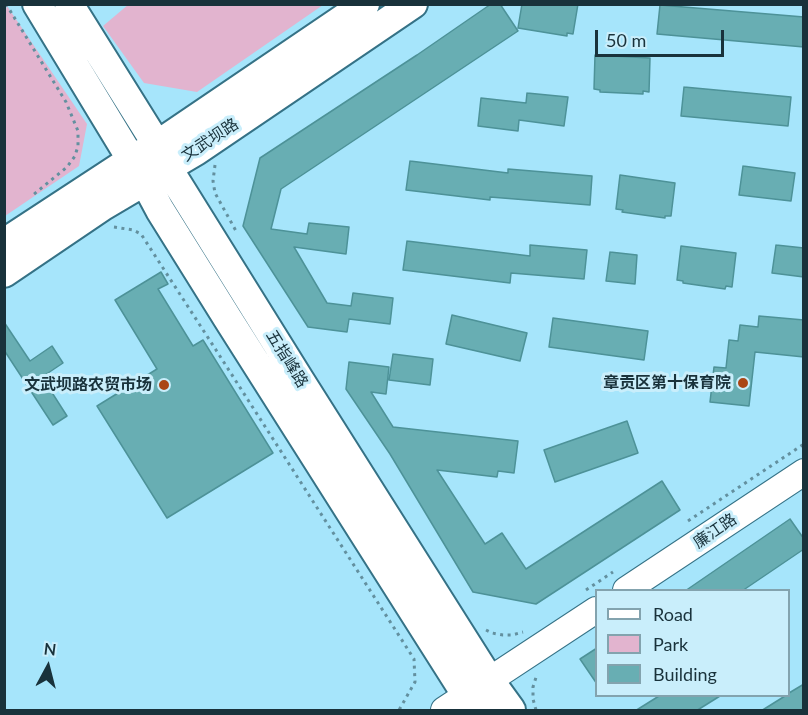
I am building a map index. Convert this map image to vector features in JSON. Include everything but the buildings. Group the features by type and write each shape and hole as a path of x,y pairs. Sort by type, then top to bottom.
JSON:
{"main road":[{"name":"五指峰路","path":"37,4 150,164"},
{"name":"五指峰路","path":"69,4 150,164 470,700 511,711"},
{"name":"文武坝路","path":"4,273 103,206 150,164 365,4"},
{"name":"文武坝路","path":"4,243 150,164 196,151 413,4"}],"street":[{"name":"廉江路","path":"619,581 804,472"},
{"path":"470,700 590,601"}],"path":[{"path":"6,4 66,102 78,131 75,156 67,167 26,200"},
{"path":"218,158 214,167 215,193 241,239"},
{"path":"107,227 133,230 141,234 414,659 415,682 399,711"},
{"path":"680,526 804,444"},
{"path":"484,629 492,633 512,635 528,629"},
{"path":"536,711 533,687 537,674 542,668"}],"green space":[{"path":"129,4 323,5 197,92 144,83 103,26"},
{"path":"7,6 87,124 79,166 5,216 4,17"}],"place":[{"name":"章贡区第十保育院","path":"743,383"},
{"name":"文武坝路农贸市场","path":"164,385"}]}
